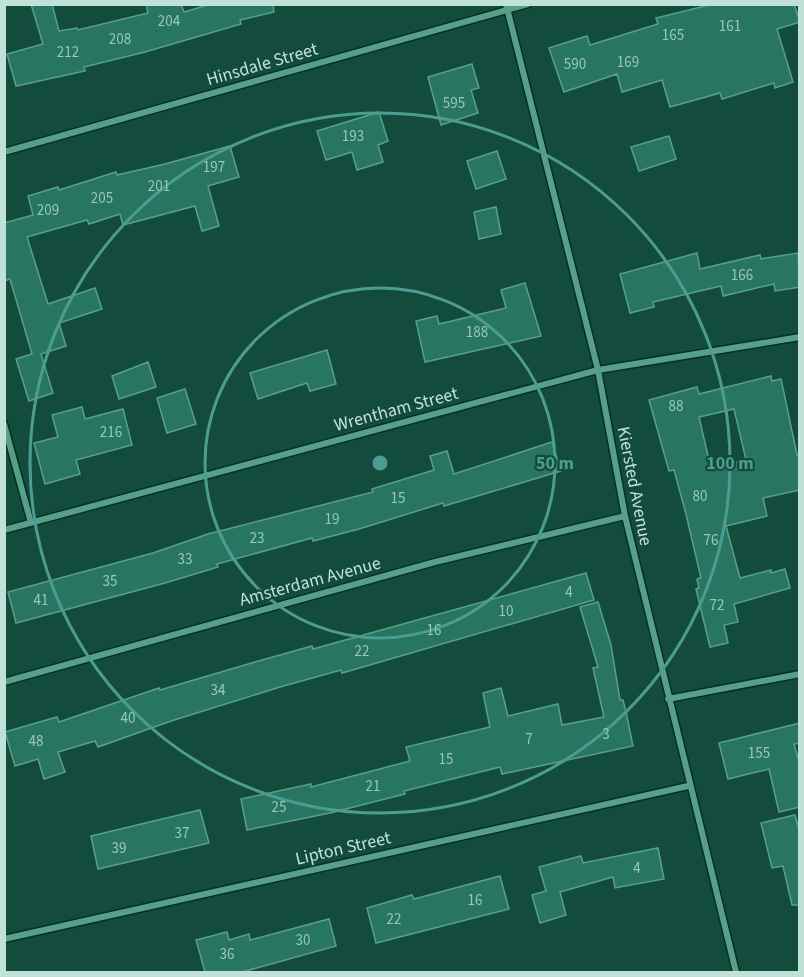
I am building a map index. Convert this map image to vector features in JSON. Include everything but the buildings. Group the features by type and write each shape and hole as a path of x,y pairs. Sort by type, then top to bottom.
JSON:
{"street":[{"name":"Hinsdale Street","path":"4,152 507,7 528,4"},
{"name":"Kiersted Avenue","path":"507,7 598,370 625,516 688,786 736,972"},
{"name":"Wrentham Street","path":"4,530 598,370 800,337"},
{"path":"4,424 31,523"},
{"name":"Amsterdam Avenue","path":"4,682 435,562 625,516"},
{"path":"668,699 800,674"},
{"name":"Lipton Street","path":"4,939 688,786"}]}
